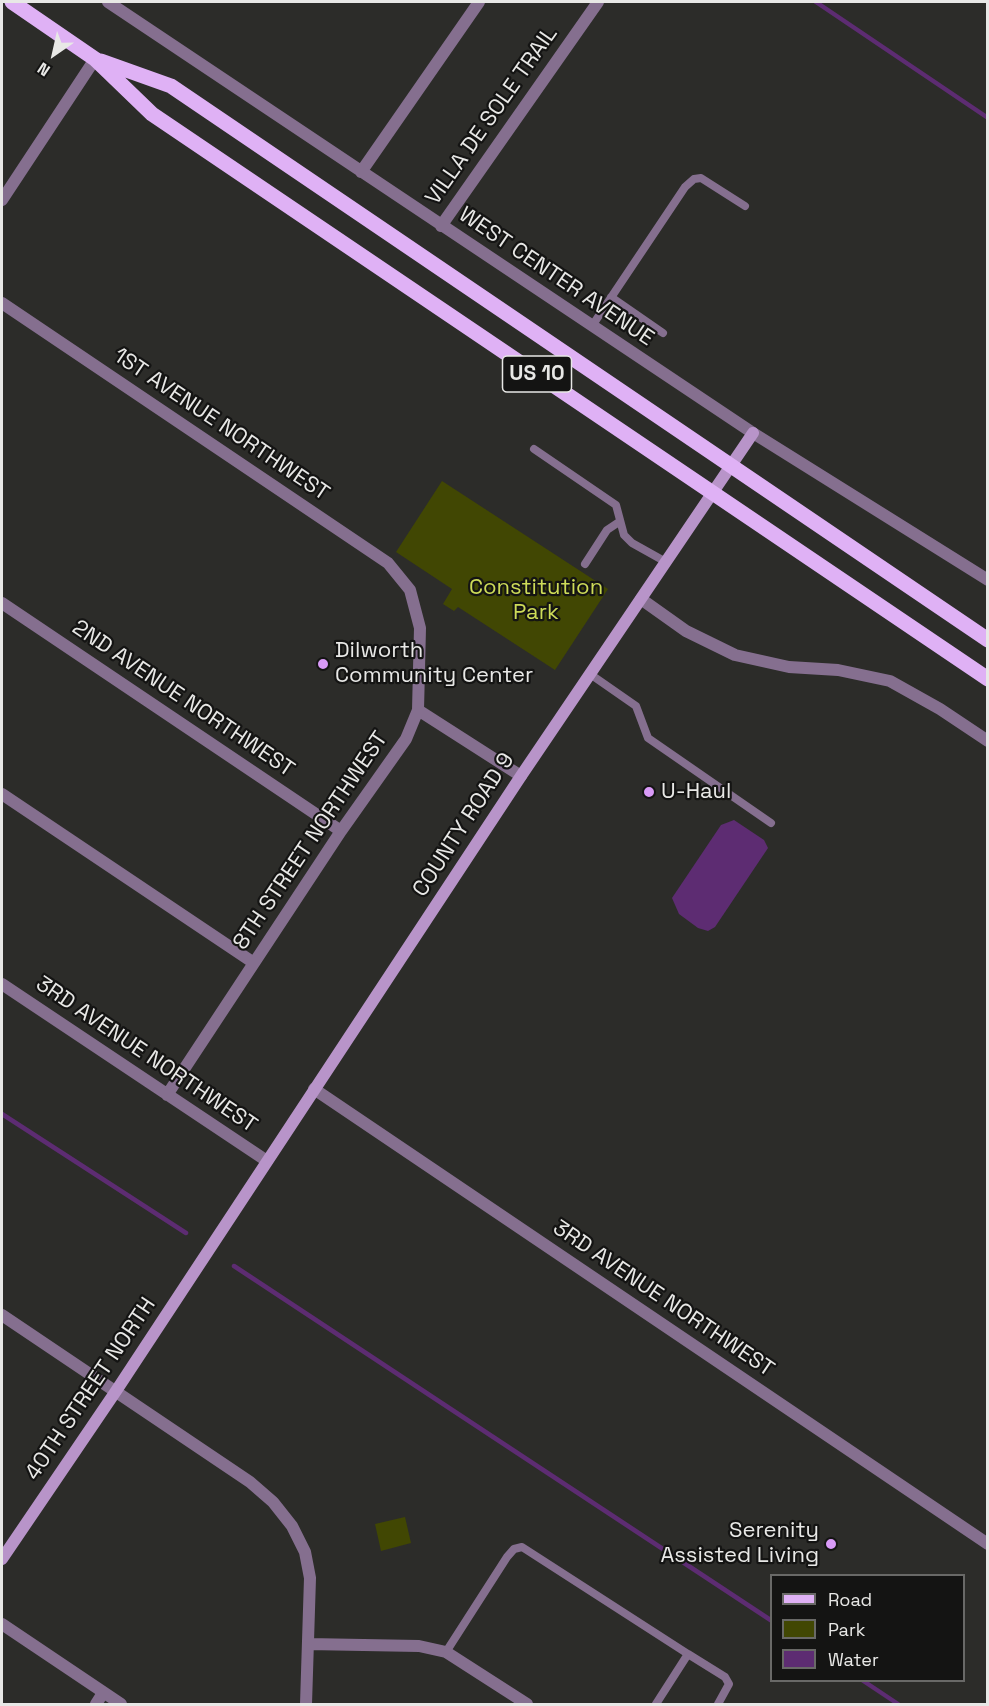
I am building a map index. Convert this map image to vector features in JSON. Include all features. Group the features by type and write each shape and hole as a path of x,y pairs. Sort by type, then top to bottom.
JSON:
{"main road":[{"name":"US 10","path":"12,2 95,59 152,114 987,679"},
{"name":"US 10","path":"95,59 171,86 987,640"}],"street":[{"name":"WEST CENTER AVENUE","path":"108,2 753,433 987,580"},
{"path":"361,172 479,2"},
{"name":"VILLA DE SOLE TRAIL","path":"441,226 598,2"},
{"path":"2,200 95,59"},
{"name":"1ST AVENUE NORTHWEST","path":"2,303 388,563 410,590"},
{"name":"COUNTY ROAD 9","path":"214,1243 521,776 753,433"},
{"name":"8TH STREET NORTHWEST","path":"167,1095 340,831 406,739 418,710 420,628 410,590"},
{"path":"641,599 686,631 735,655 781,665 838,670 890,681 940,709 987,741"},
{"name":"2ND AVENUE NORTHWEST","path":"2,603 340,831"},
{"path":"418,710 521,776"},
{"path":"2,794 254,963"},
{"name":"3RD AVENUE NORTHWEST","path":"2,984 267,1161"},
{"name":"3RD AVENUE NORTHWEST","path":"315,1089 987,1544"},
{"name":"40TH STREET NORTH","path":"2,1559 214,1243"},
{"path":"2,1315 250,1482 273,1502 292,1526 305,1552 310,1578 306,1704"},
{"path":"2,1624 121,1704"},
{"path":"308,1644 419,1646 446,1652 527,1704"},
{"path":"96,1704 103,1693"}],"lane":[{"path":"592,326 685,187 694,179 701,178 745,206"},
{"path":"611,297 663,333"},
{"path":"534,449 616,505 624,535 632,543 666,562"},
{"path":"585,564 607,530 619,522"},
{"path":"590,674 636,706 648,738 771,823"},
{"path":"446,1652 507,1557 514,1549 522,1547 725,1677 729,1684 718,1704"},
{"path":"656,1704 688,1654"}],"green space":[{"name":"Constitution Park","path":"442,481 608,589 555,670 458,607 454,611 443,604 452,589 396,552"},
{"path":"405,1517 411,1543 381,1551 375,1524"}],"water":[{"path":"734,820 764,840 768,848 715,927 708,931 698,928 679,914 672,898 721,825"}],"waterway":[{"path":"816,2 988,118"},
{"path":"2,1114 186,1233"},
{"path":"234,1266 770,1620"},
{"path":"865,1682 898,1704"}],"place":[{"name":"Dilworth Community Center","path":"323,664"},
{"name":"U-Haul","path":"649,792"},
{"name":"Serenity Assisted Living","path":"831,1544"}]}
